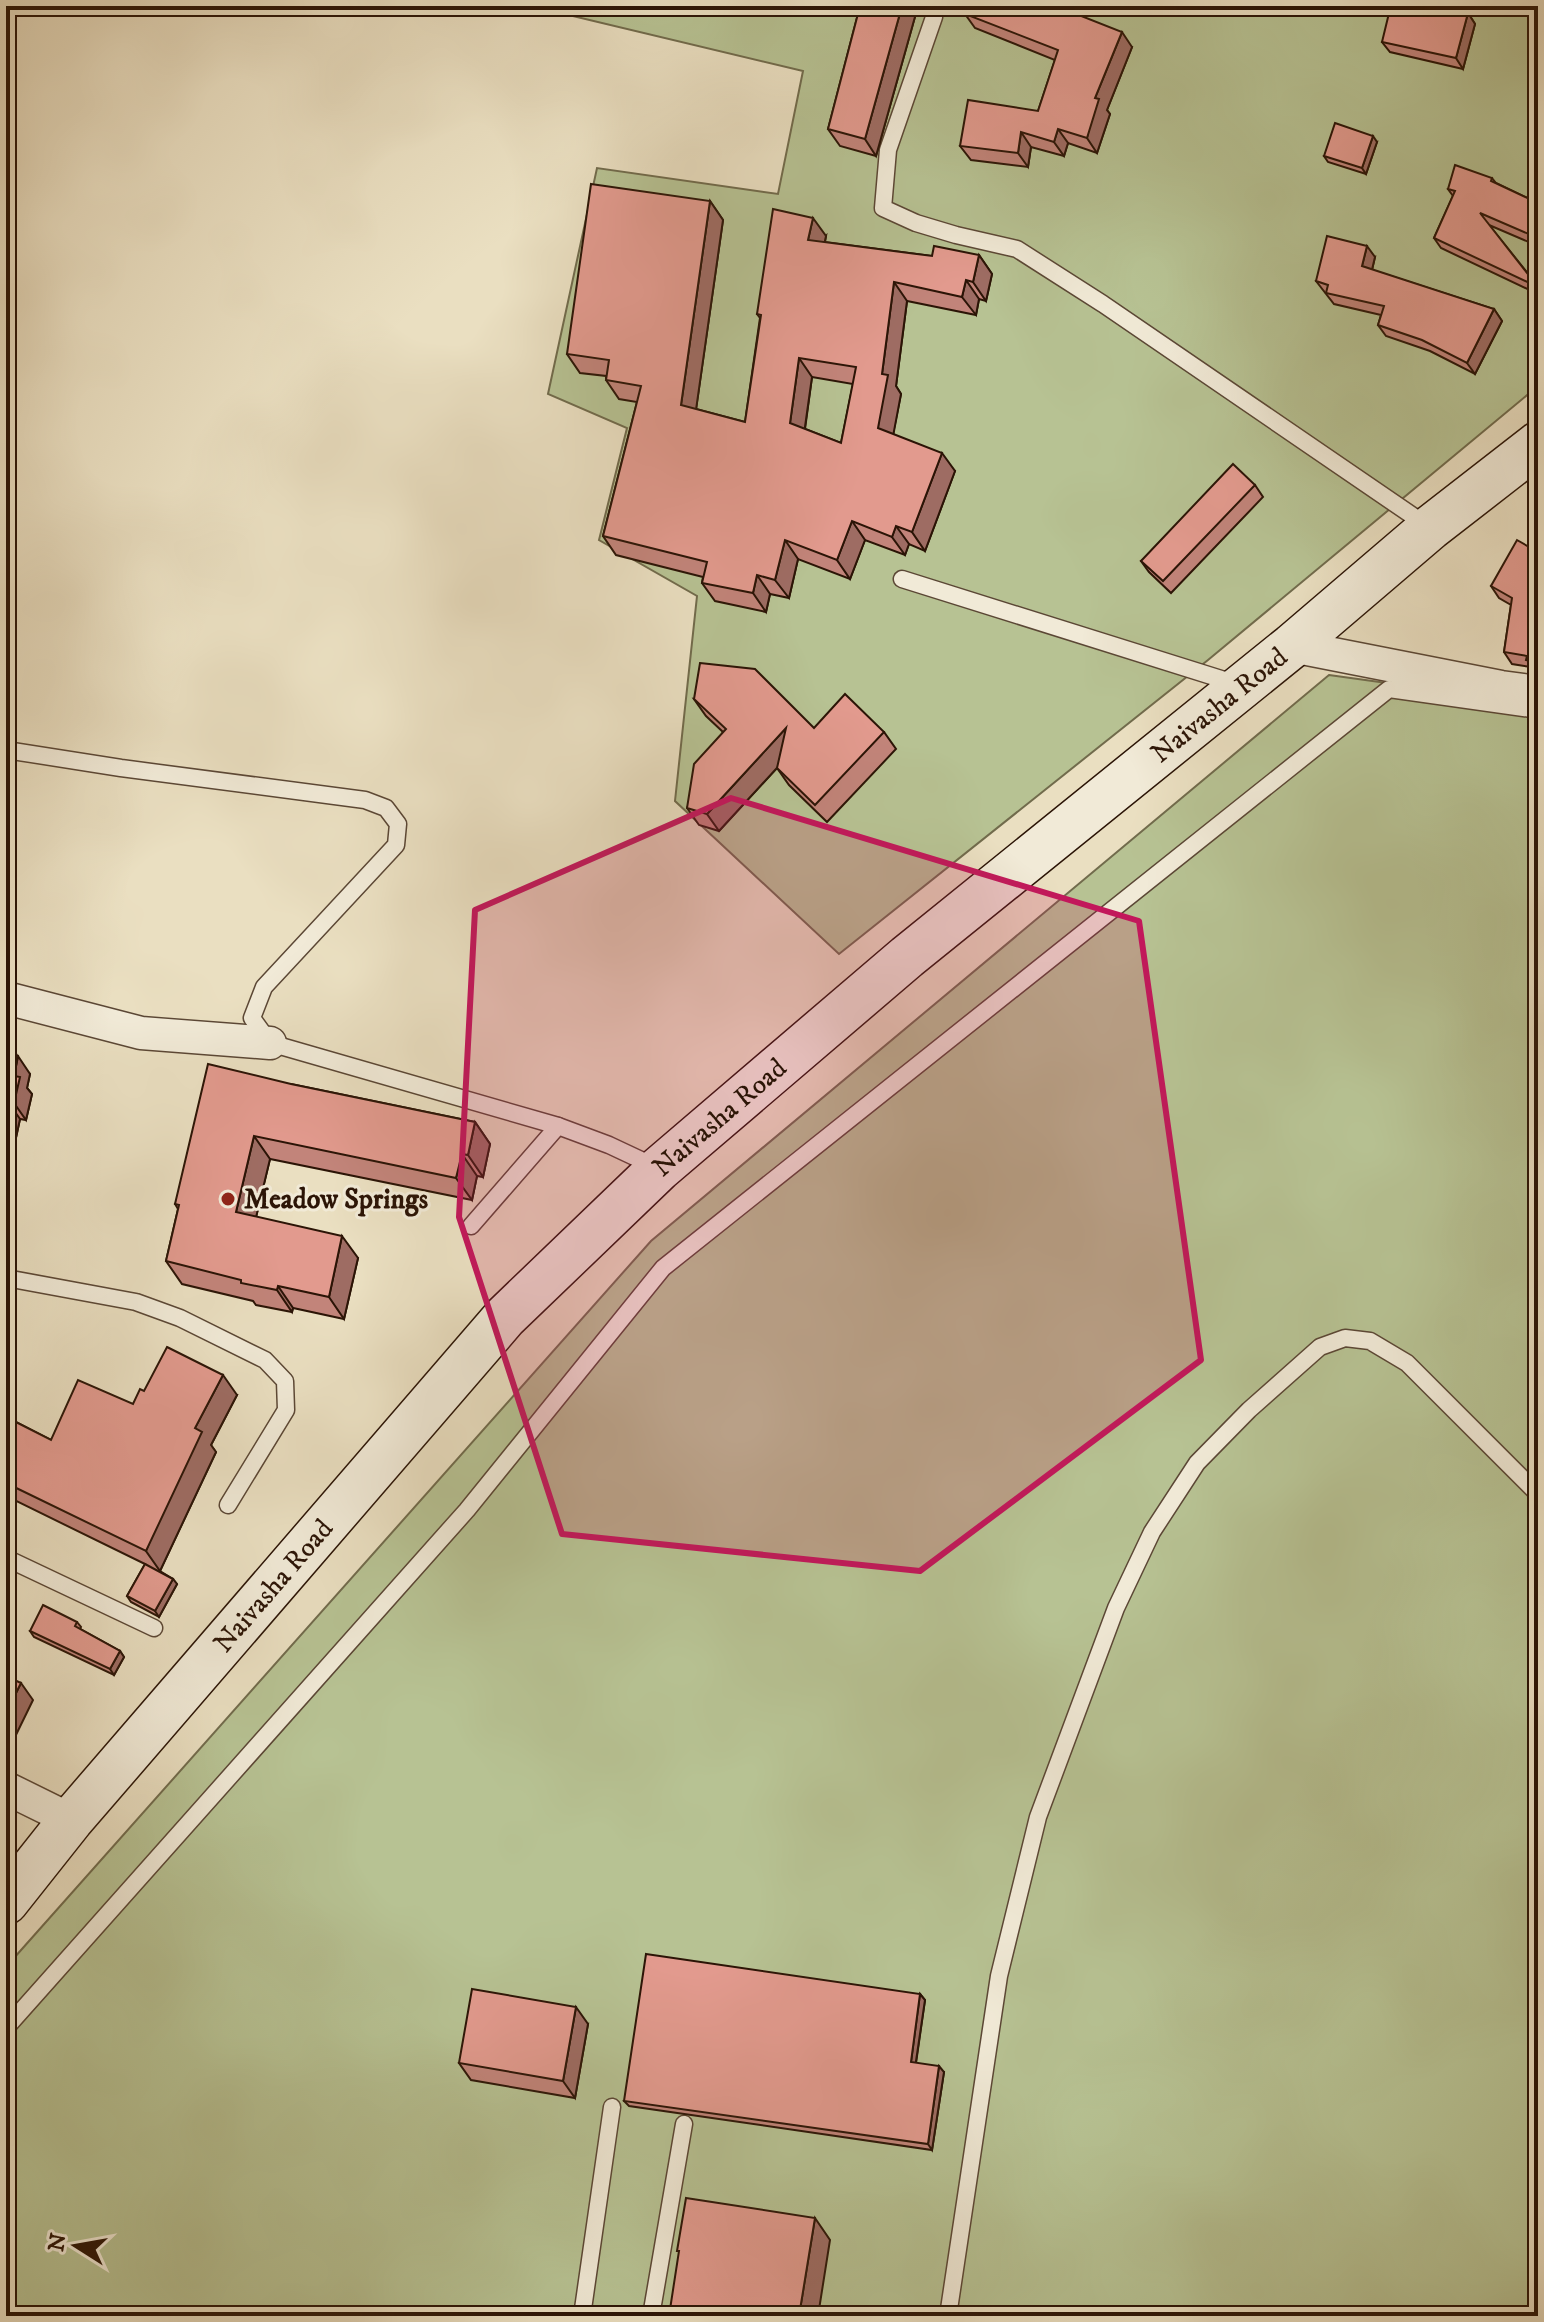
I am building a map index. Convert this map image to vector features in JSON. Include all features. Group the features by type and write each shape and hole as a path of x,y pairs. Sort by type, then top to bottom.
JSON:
{"main road":[{"name":"Naivasha Road","path":"6,1902 71,1820 505,1317 659,1169 907,957 1292,646 1430,528 1538,444"}],"street":[{"path":"1292,646 1538,692"},
{"path":"6,998 141,1033 270,1043"},
{"path":"6,1788 71,1820"}],"lane":[{"path":"934,17 888,150 883,208 916,223 1017,249 1103,304 1430,528"},
{"path":"902,579 1242,686"},
{"path":"6,2028 467,1510 663,1268 1389,689 1538,710"},
{"path":"6,750 365,800 386,808 398,824 396,845 264,987 252,1018 270,1043 558,1126 609,1145 659,1169"},
{"path":"471,1226 558,1126"},
{"path":"6,1278 136,1302 180,1318 265,1360 285,1381 286,1410 228,1505"},
{"path":"948,2316 999,1976 1038,1817 1116,1608 1152,1532 1197,1463 1249,1410 1320,1347 1345,1338 1370,1341 1407,1363 1538,1494"},
{"path":"6,1558 154,1628"},
{"path":"582,2316 612,2107"},
{"path":"651,2316 684,2124"}],"highlighted area":[{"path":"731,798 1139,921 1201,1360 920,1571 562,1534 459,1217 475,910"}],"green space":[{"path":"557,6 1538,6 1538,386 1208,660 839,954 675,801 697,596 599,540 627,428 548,394 597,168 778,194 803,71 556,12"},
{"path":"1329,675 1538,704 1538,2316 6,2316 6,1967 651,1241"}],"building":[{"path":"860,6 902,6 865,139 828,129"},
{"path":"968,6 1056,6 1122,32 1095,98 1099,99 1087,138 1058,129 1054,142 1021,132 1018,153 960,146 968,100 1038,111 1058,50 965,14"},
{"path":"1411,6 1439,6 1468,13 1456,58 1382,42 1390,9 1409,13"},
{"path":"1335,123 1373,136 1362,168 1324,156"},
{"path":"1455,165 1492,178 1491,181 1538,203 1538,238 1480,213 1538,287 1434,238 1455,191 1448,189"},
{"path":"591,184 710,201 681,405 745,422 773,209 813,218 808,240 932,256 934,246 979,255 973,282 966,280 962,297 894,282 882,374 888,375 878,428 942,453 912,532 896,526 892,537 852,521 837,560 785,540 775,580 757,575 753,593 702,583 707,562 603,536 641,386 606,380 609,360 567,354","holes":["799,358 856,367 841,443 790,423"]},
{"path":"1327,236 1367,246 1362,266 1494,309 1467,363 1422,340 1378,325 1384,306 1326,293 1328,285 1316,281"},
{"path":"1233,464 1255,485 1163,581 1141,561"},
{"path":"1517,540 1536,551 1538,548 1538,663 1526,660 1527,656 1504,652 1512,598 1491,586"},
{"path":"700,663 755,669 814,728 845,694 884,732 815,805 777,768 786,728 707,814 687,808 694,764 726,729 694,699"},
{"path":"6,1054 18,1056 14,1076 20,1077 14,1103 8,1102 6,1112"},
{"path":"208,1064 475,1122 468,1155 462,1154 456,1178 254,1136 236,1212 342,1236 329,1297 278,1286 277,1290 241,1283 241,1280 166,1261 179,1205 175,1204"},
{"path":"167,1347 223,1375 195,1428 202,1432 146,1551 6,1483 6,1417 51,1440 78,1380 133,1404 140,1389 144,1391"},
{"path":"145,1564 173,1579 155,1611 127,1596"},
{"path":"43,1605 77,1622 75,1626 120,1651 110,1669 30,1631"},
{"path":"6,1676 21,1683 6,1713"},
{"path":"646,1954 920,1994 911,2062 939,2066 928,2144 624,2101"},
{"path":"472,1989 576,2007 563,2081 459,2063"},
{"path":"686,2198 815,2218 799,2316 669,2316"}],"place":[{"name":"Meadow Springs","path":"228,1199"}]}
